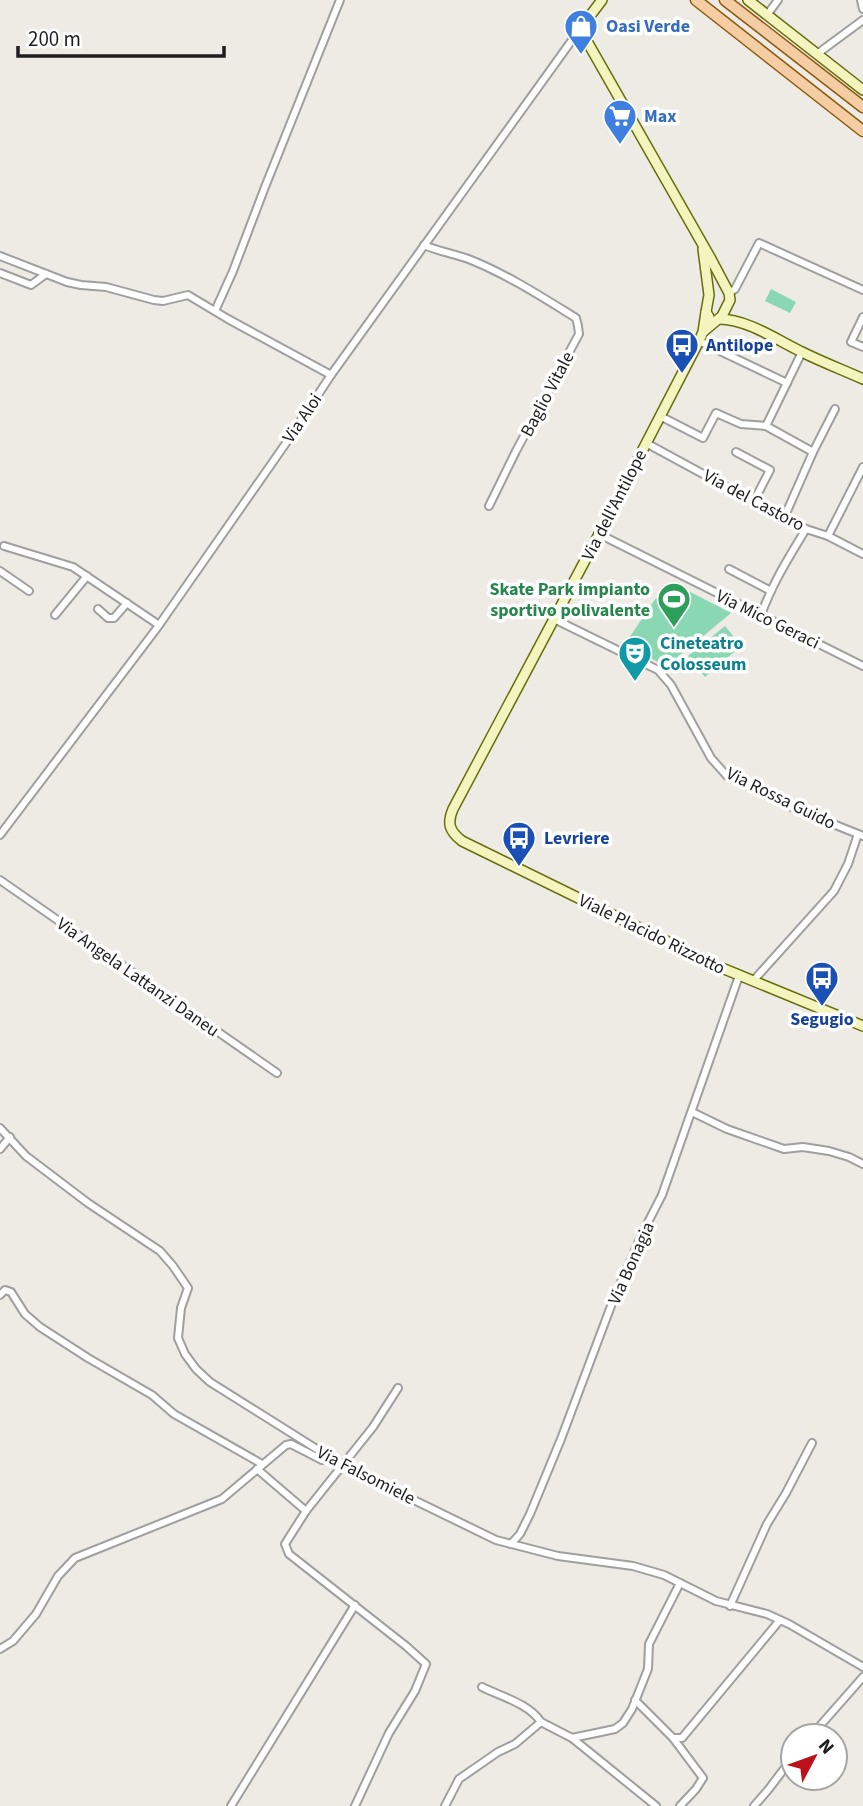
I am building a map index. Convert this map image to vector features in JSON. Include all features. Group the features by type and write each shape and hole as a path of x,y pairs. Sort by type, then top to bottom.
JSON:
{"main road":[{"path":"696,0 863,131"},
{"path":"725,0 863,107"}],"street":[{"path":"215,311 340,0"},
{"name":"Via Aloi","path":"0,835 159,625 331,375 602,0"},
{"path":"748,0 863,90"},
{"path":"767,15 778,0"},
{"path":"861,0 863,9"},
{"path":"817,54 863,20"},
{"path":"580,29 722,279 737,315 750,326"},
{"path":"701,337 718,320 728,295 735,289 759,243 863,290"},
{"name":"Baglio Vitale","path":"424,245 469,260 514,281 576,318 578,326 579,334 569,355 489,506"},
{"path":"701,337 709,295 703,247"},
{"path":"0,257 80,285 106,287 154,300 163,301 188,295 331,375"},
{"path":"0,273 31,285 46,274"},
{"path":"709,295 715,289 728,295"},
{"path":"706,312 710,318 729,319 750,326 863,380"},
{"path":"863,317 851,342 863,348"},
{"path":"701,337 787,383"},
{"name":"Via dell'Antilope","path":"450,827 449,818 453,808 701,337"},
{"path":"766,426 802,352"},
{"path":"784,518 835,409"},
{"path":"660,416 703,438 716,413 741,424 766,426 813,452"},
{"name":"Via del Castoro","path":"646,443 784,518 863,554"},
{"path":"736,452 770,470 754,501"},
{"path":"828,536 863,467"},
{"path":"761,615 783,567 806,529"},
{"name":"Via Mico Geraci","path":"599,534 863,666"},
{"path":"4,546 73,568 159,625"},
{"path":"729,569 771,591"},
{"path":"0,571 29,591"},
{"path":"55,615 87,576"},
{"path":"98,609 108,618 114,618 127,603"},
{"name":"Via Rossa Guido","path":"554,619 658,670 671,685 711,758 727,776 798,810 861,835"},
{"name":"Viale Placido Rizzotto","path":"450,827 462,841 739,976 863,1026"},
{"path":"753,981 834,891 861,835"},
{"name":"Via Angela Lattanzi Daneu","path":"0,880 277,1073"},
{"name":"Via Bonagia","path":"511,1544 520,1534 530,1514 614,1298 662,1195 739,976"},
{"path":"692,1112 727,1129 784,1149 803,1147 829,1151 863,1164"},
{"name":"Via Falsomiele","path":"0,1128 26,1156 160,1251 188,1288 180,1316 178,1338 185,1354 202,1376 265,1418 342,1465 496,1540 558,1556 633,1566 664,1576 716,1601 754,1609 780,1620 863,1667"},
{"path":"0,1149 10,1137"},
{"path":"0,1295 5,1290 11,1292 25,1314 40,1327 152,1395 174,1414 259,1466 306,1511"},
{"path":"355,1806 389,1733 415,1690 426,1664 289,1554 286,1541 306,1511 373,1427 398,1388"},
{"path":"730,1605 767,1524 812,1443"},
{"path":"0,1649 13,1641 36,1614 58,1576 75,1558 222,1499 281,1447 291,1444 322,1460 328,1457"},
{"path":"572,1738 615,1729 624,1723 648,1669 649,1644 680,1583"},
{"path":"231,1806 355,1605"},
{"path":"673,1738 682,1738 780,1620"},
{"path":"823,1722 863,1677"},
{"path":"482,1688 520,1704 541,1722 572,1738 656,1806"},
{"path":"635,1700 673,1738 703,1778 680,1806"},
{"path":"445,1806 459,1779 498,1752 515,1744 541,1722"},
{"path":"754,1806 779,1776"}],"green space":[{"path":"771,289 796,302 790,313 765,301"},
{"name":"Skate Park impianto sportivo polivalente","path":"675,584 731,613 665,666 625,644 656,598 667,604"},
{"path":"725,626 741,646 705,677 688,656"}],"place":[{"name":"Oasi Verde","path":"581,56"},
{"name":"Max","path":"620,146"},
{"name":"Antilope","path":"682,375"},
{"name":"Skate Park impianto sportivo polivalente","path":"674,629"},
{"name":"Cineteatro Colosseum","path":"635,683"},
{"name":"Levriere","path":"519,868"},
{"name":"Segugio","path":"822,1008"}]}
